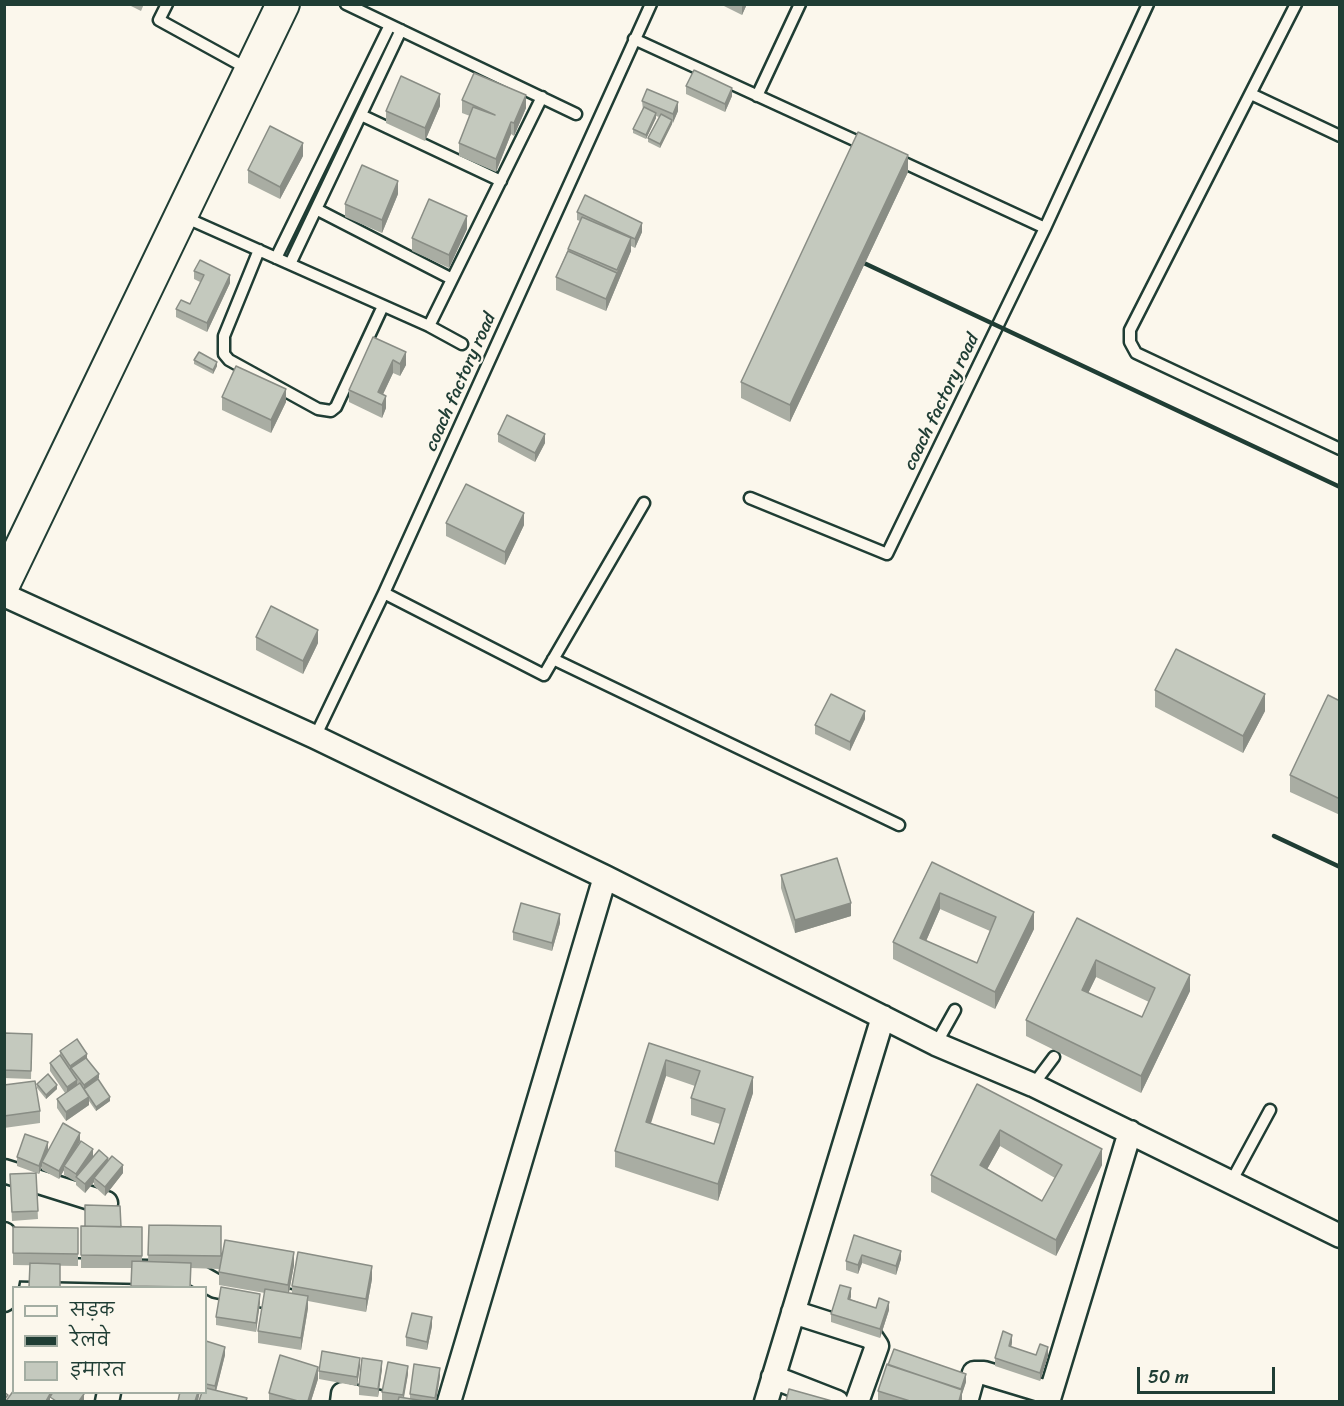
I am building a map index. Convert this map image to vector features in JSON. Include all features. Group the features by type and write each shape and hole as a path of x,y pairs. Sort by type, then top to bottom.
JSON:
{"street":[{"path":"4,583 283,4"},
{"path":"4,595 315,737 605,877 936,1044 1033,1085 1340,1236"},
{"path":"449,1401 605,877"},
{"path":"766,1401 883,1017"},
{"path":"966,1401 974,1373 984,1373 1049,1397 1130,1132"},
{"path":"8,1178 106,1203"},
{"path":"4,1234 7,1266 4,1300"},
{"path":"7,1266 128,1279 193,1273 216,1286 289,1301"},
{"path":"793,1312 871,1337 877,1346 857,1401"},
{"path":"773,1377 837,1401"},
{"path":"342,1401 343,1394 379,1401"}],"lane":[{"path":"168,4 159,20 251,71"},
{"path":"346,4 576,114"},
{"name":"coach factory road","path":"315,737 384,593 651,4"},
{"path":"757,96 800,4"},
{"name":"coach factory road","path":"750,498 887,554 1045,228 1148,4"},
{"path":"1296,4 1130,330 1130,342 1136,353 1340,449"},
{"path":"276,258 390,25"},
{"path":"290,264 401,30"},
{"path":"634,39 875,149"},
{"path":"1251,94 1340,136"},
{"path":"429,326 542,97"},
{"path":"361,115 501,181"},
{"path":"885,154 1045,228"},
{"path":"316,209 452,279"},
{"path":"182,216 429,326 462,344"},
{"path":"259,250 224,336 224,354 229,360 318,410 331,411 336,407 383,306"},
{"path":"384,593 544,675 644,503"},
{"path":"553,659 899,825"},
{"path":"936,1044 955,1010"},
{"path":"1033,1085 1054,1057"},
{"path":"1231,1182 1270,1110"}],"building":[{"path":"694,70 732,88 725,104 686,86"},
{"path":"474,73 526,95 514,123 511,122 496,159 459,143 473,107 495,115 462,100"},
{"path":"401,76 440,94 425,128 386,111"},
{"path":"647,89 678,102 673,114 642,101"},
{"path":"644,107 656,113 646,135 633,129"},
{"path":"661,114 672,120 660,144 648,138"},
{"path":"270,126 303,143 280,187 248,170"},
{"path":"858,132 908,155 790,405 741,382"},
{"path":"362,165 398,181 382,220 345,204"},
{"path":"585,195 642,223 635,239 577,212"},
{"path":"429,199 467,216 449,255 412,238"},
{"path":"582,217 631,238 617,270 568,249"},
{"path":"568,251 617,273 606,299 556,277"},
{"path":"200,260 230,275 207,323 176,309 181,300 190,304 204,275 194,271"},
{"path":"373,337 406,352 400,364 393,360 378,392 386,396 382,405 349,390"},
{"path":"199,352 217,362 213,370 194,360"},
{"path":"236,366 286,389 271,420 222,397"},
{"path":"507,415 545,434 535,453 498,434"},
{"path":"466,484 524,513 505,552 446,523"},
{"path":"271,606 318,630 303,661 256,637"},
{"path":"1176,649 1265,694 1243,736 1155,690"},
{"path":"831,694 865,711 850,742 815,725"},
{"path":"1328,695 1340,701 1340,799 1290,775"},
{"path":"837,858 851,903 795,920 781,875"},
{"path":"932,862 1034,912 995,992 893,942","holes":["940,893 996,917 977,963 920,938"]},
{"path":"521,903 560,914 552,943 513,932"},
{"path":"1077,918 1190,975 1141,1076 1026,1020","holes":["1096,960 1155,988 1142,1017 1082,990"]},
{"path":"4,1033 32,1034 31,1071 4,1070"},
{"path":"77,1039 87,1054 70,1066 60,1051"},
{"path":"649,1043 753,1077 718,1184 615,1151","holes":["666,1060 700,1071 691,1098 725,1109 714,1144 646,1122"]},
{"path":"60,1055 77,1080 67,1087 50,1063"},
{"path":"86,1058 99,1074 84,1085 71,1068"},
{"path":"48,1074 57,1085 46,1095 37,1084"},
{"path":"98,1079 110,1097 96,1107 84,1089"},
{"path":"35,1081 40,1111 4,1116 4,1085"},
{"path":"80,1083 89,1097 66,1112 57,1099"},
{"path":"977,1084 1102,1149 1056,1240 931,1175","holes":["1000,1130 1062,1165 1042,1201 980,1165"]},
{"path":"63,1123 80,1133 59,1171 42,1162"},
{"path":"25,1134 48,1142 39,1166 17,1157"},
{"path":"81,1141 93,1149 76,1174 64,1166"},
{"path":"99,1150 108,1158 85,1184 76,1177"},
{"path":"112,1156 123,1165 105,1187 94,1178"},
{"path":"36,1173 38,1211 12,1212 10,1174"},
{"path":"85,1205 120,1206 121,1227 85,1226"},
{"path":"149,1225 221,1226 221,1256 148,1255"},
{"path":"81,1226 142,1227 142,1256 81,1255"},
{"path":"13,1227 78,1228 78,1254 13,1253"},
{"path":"854,1235 901,1251 896,1266 862,1255 858,1265 846,1261"},
{"path":"225,1240 294,1252 288,1285 219,1272"},
{"path":"298,1252 372,1266 366,1299 292,1286"},
{"path":"132,1261 191,1263 190,1286 131,1286"},
{"path":"30,1263 60,1264 60,1286 29,1286"},
{"path":"840,1285 851,1288 848,1299 876,1308 879,1298 889,1302 880,1329 831,1314"},
{"path":"221,1287 260,1294 256,1323 216,1317"},
{"path":"265,1289 308,1296 301,1338 258,1331"},
{"path":"412,1313 432,1317 427,1342 406,1337"},
{"path":"1003,1331 1012,1335 1009,1346 1036,1355 1040,1344 1048,1347 1040,1373 995,1358"},
{"path":"207,1341 225,1347 215,1386 207,1384"},
{"path":"894,1349 966,1374 961,1389 888,1365"},
{"path":"322,1351 360,1358 357,1377 319,1371"},
{"path":"280,1355 318,1367 308,1401 298,1401 269,1393"},
{"path":"362,1358 382,1361 378,1389 359,1386"},
{"path":"388,1362 408,1366 403,1395 382,1392"},
{"path":"414,1364 440,1368 435,1398 410,1394"},
{"path":"887,1364 962,1390 959,1401 910,1401 878,1391"},
{"path":"207,1388 247,1398 246,1401 199,1401 201,1394 207,1394"},
{"path":"789,1389 832,1401 786,1401"},
{"path":"12,1393 50,1394 46,1401 6,1401"},
{"path":"52,1394 84,1394 79,1401 56,1401 50,1397"},
{"path":"180,1394 197,1394 195,1401 178,1401"},
{"path":"399,1397 424,1401 398,1401"}],"railway":[{"path":"849,256 1340,487"},
{"path":"1274,836 1340,867"}]}
